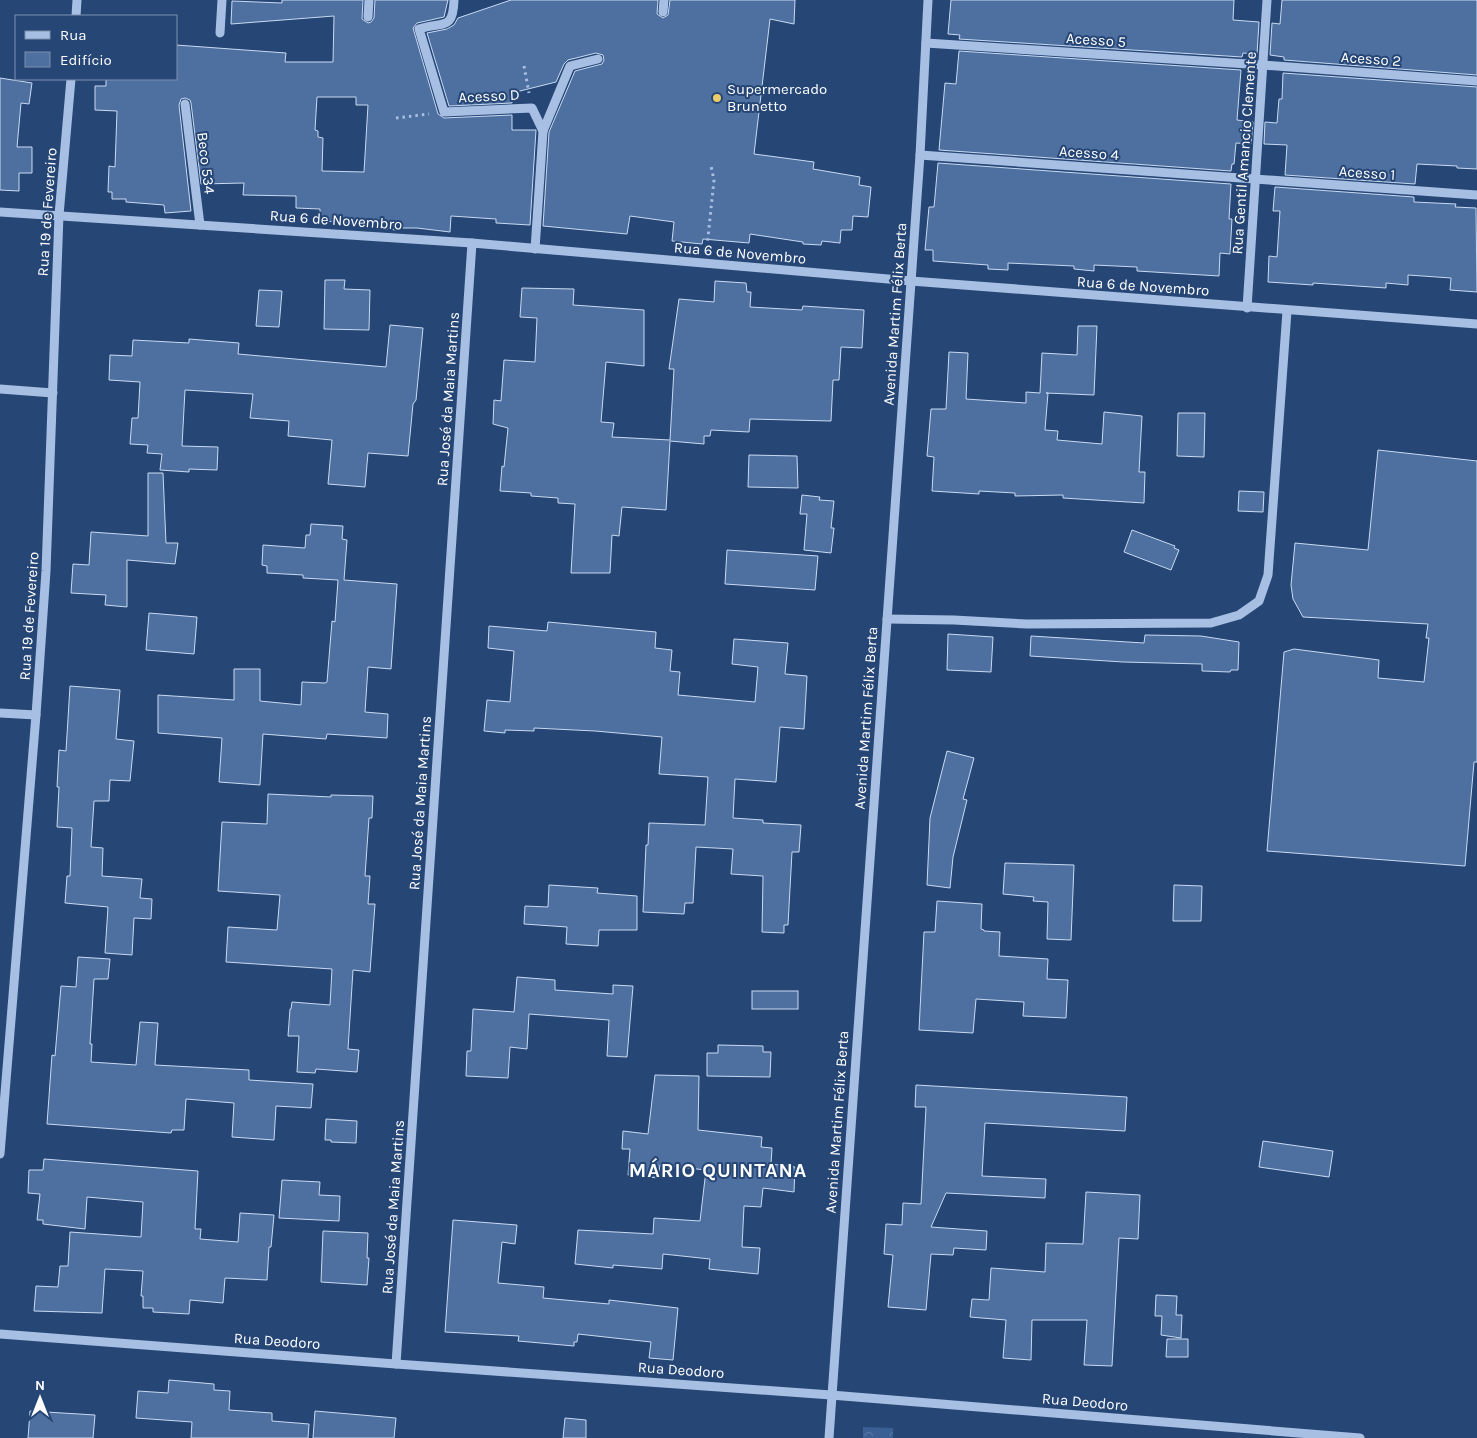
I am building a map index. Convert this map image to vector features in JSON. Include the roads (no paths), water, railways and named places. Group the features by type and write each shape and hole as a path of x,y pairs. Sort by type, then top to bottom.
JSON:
{"street":[{"path":"76,15 77,0"},
{"path":"220,32 222,0"},
{"path":"368,17 369,0"},
{"name":"Acesso D","path":"454,0 450,20 446,24 419,29 444,112 532,108 543,130"},
{"path":"663,12 664,0"},
{"name":"Avenida Martim Félix Berta","path":"829,1438 920,155 928,0"},
{"name":"Rua Gentil Amancio Clemente","path":"1247,308 1268,0"},
{"name":"Acesso 5","path":"926,43 1264,65"},
{"path":"535,249 543,130 570,66 598,59"},
{"name":"Acesso 2","path":"1264,65 1477,81"},
{"name":"Rua 19 de Fevereiro","path":"0,1154 46,572 59,215 71,80"},
{"name":"Beco 534","path":"185,104 200,225"},
{"name":"Acesso 4","path":"920,155 1255,179"},
{"name":"Acesso 1","path":"1255,179 1477,195"},
{"name":"Rua 6 de Novembro","path":"0,212 472,243 911,281 1477,324"},
{"name":"Rua José da Maia Martins","path":"396,1364 472,243"},
{"path":"887,618 1027,624 1211,623 1239,615 1259,601 1268,575 1287,310"},
{"path":"0,389 53,393"},
{"path":"0,713 36,715"},
{"name":"Rua Deodoro","path":"0,1334 831,1395 1360,1438"}],"place":[{"name":"Supermercado Brunetto","path":"717,98"}],"district":[{"name":"MÁRIO QUINTANA","path":"718,1170"}]}
